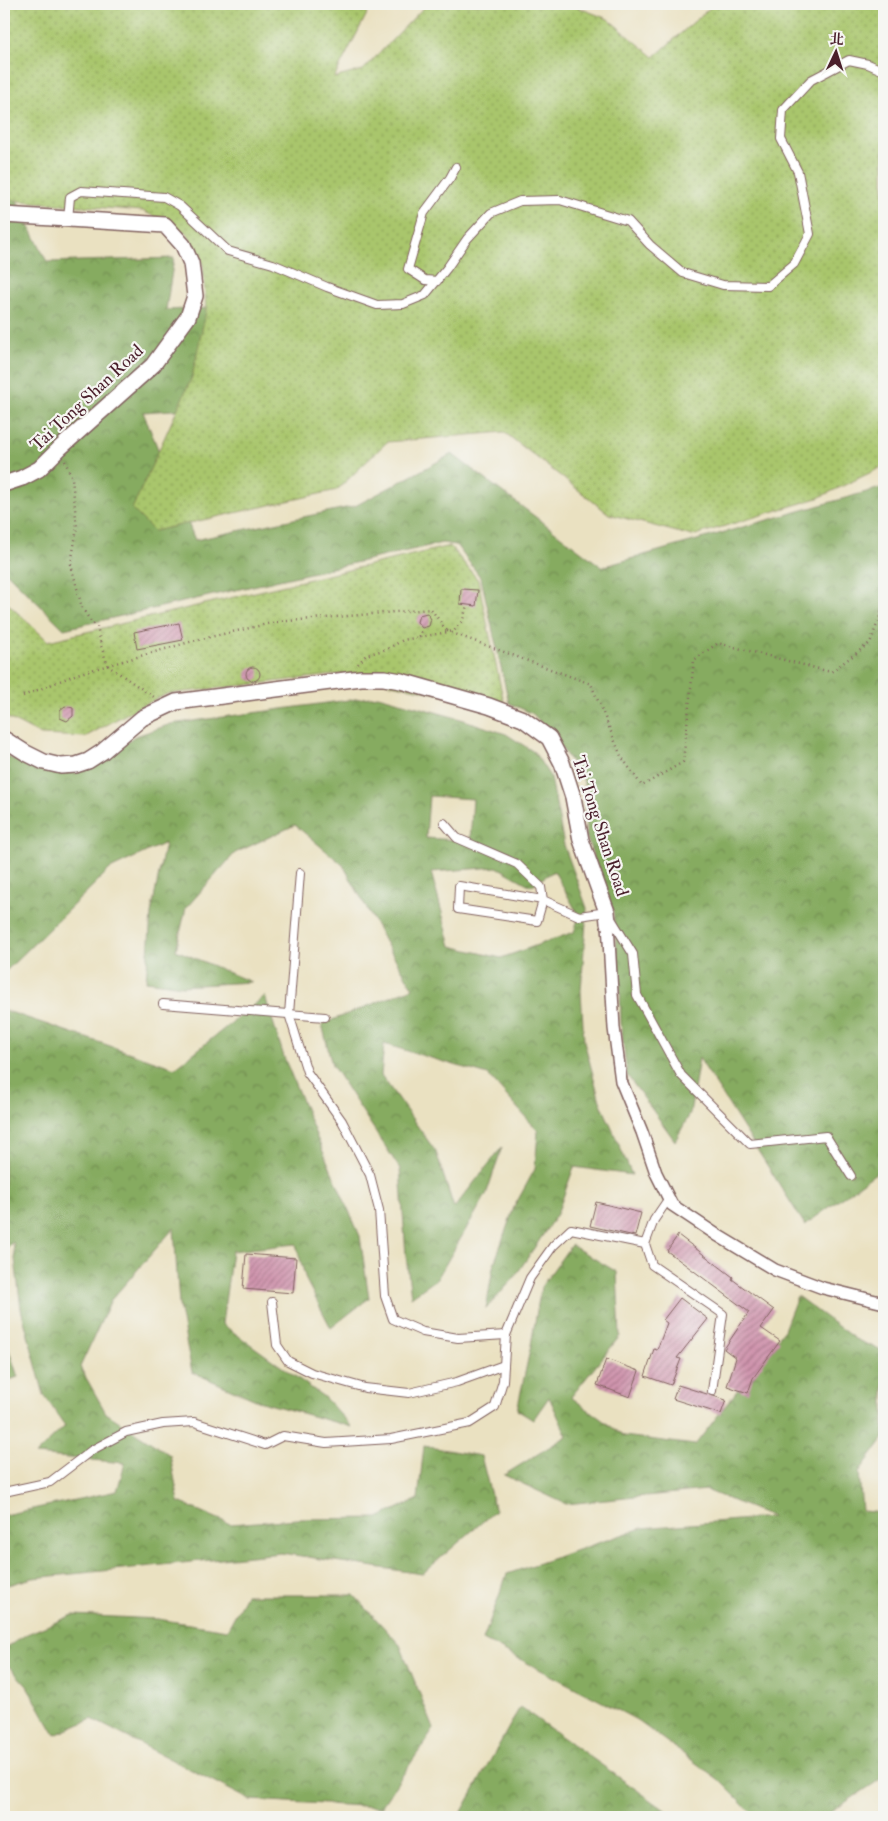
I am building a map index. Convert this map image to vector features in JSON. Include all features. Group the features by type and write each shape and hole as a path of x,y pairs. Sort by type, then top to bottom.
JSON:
{"street":[{"name":"Tai Tong Shan Road","path":"4,215 165,225 182,245 191,263 195,296 188,317 153,365 33,473 4,484"},
{"name":"Tai Tong Shan Road","path":"4,739 44,762 61,766 76,765 88,761 102,752 142,718 176,702 361,678 384,678 401,681 489,706 523,718 549,738 562,763 573,797 581,840 608,918 614,1028 621,1082 656,1172 672,1205 775,1270 823,1288 884,1303"}],"lane":[{"path":"68,220 70,197 81,191 164,197 180,206 228,251 273,264 327,287 377,305 403,304 425,295 467,239 491,213 520,201 560,200 628,221 650,245 683,273 723,285 768,286 794,264 810,234 798,172 781,140 784,110 811,80 849,60 884,70"},
{"path":"437,281 425,280 408,269 424,213 456,167"},
{"path":"444,823 457,838 517,864 541,887 543,900 537,921 458,909 460,886 543,900 579,916 608,918 633,954 637,995 681,1075 750,1144 826,1136 852,1176"},
{"path":"300,873 289,1014 307,1072 342,1121 370,1175 379,1210 385,1296 393,1319 423,1332 458,1338 506,1335"},
{"path":"162,1004 325,1017"},
{"path":"669,1198 654,1220 645,1244 652,1265 723,1314 712,1391"},
{"path":"4,1492 50,1482 92,1450 126,1432 163,1424 194,1422 265,1445 283,1436 326,1443 391,1439 470,1423 495,1407 503,1381 506,1335 530,1278 553,1246 571,1229 645,1244"},
{"path":"272,1302 277,1345 288,1361 312,1373 366,1388 409,1393 458,1382 504,1365"}],"path":[{"path":"60,448 72,478 77,528 71,564 82,608 92,623 97,626 108,666 163,703 165,707"},
{"path":"357,667 366,655 387,649 403,640 454,631 463,620 467,605"},
{"path":"23,696 77,674 196,640 285,622 431,609 447,631 590,684 621,756 642,786 683,762 694,660 718,643 831,672 870,643 884,606"},
{"path":"419,637 423,628"}],"green space":[{"path":"4,4 372,4 334,78 363,70 427,4 569,4 608,19 654,57 714,4 884,4 884,466 818,498 692,536 609,514 504,432 387,442 337,490 154,531 132,509 192,377 206,311 203,264 187,233 143,211 4,198"},
{"path":"4,174 47,262 174,258 166,310 316,303 368,397 143,412 195,540 355,506 452,454 602,567 884,487 884,1167 805,1225 699,1058 690,1114 675,1141 627,1075 621,1024 620,983 613,910 586,836 584,781 554,737 533,714 509,703 481,578 456,545 442,543 64,629 4,570"},
{"path":"450,546 478,580 505,707 342,674 167,694 137,708 85,737 41,735 4,716 4,600 48,641"},
{"path":"378,696 506,734 534,752 551,778 564,845 587,908 581,991 584,1041 600,1101 632,1175 574,1167 557,1214 514,1278 486,1309 493,1267 514,1207 535,1169 538,1131 488,1075 384,1044 381,1075 436,1152 454,1208 502,1147 486,1195 437,1279 411,1297 400,1169 332,1065 322,1024 413,988 343,865 295,825 235,853 186,908 176,950 251,982 182,986 146,981 151,914 165,843 110,869 4,973 4,755 33,768 71,773 102,763 133,737 171,724","holes":["429,796 473,799 470,841 426,838","497,867 531,886 554,871 579,916 574,932 501,958 451,946 431,872"]},
{"path":"265,996 284,1057 360,1236 369,1298 331,1328 306,1280 296,1244 232,1251 222,1324 324,1397 352,1427 258,1401 192,1372 179,1305 174,1228 111,1300 80,1367 106,1413 170,1455 179,1502 230,1524 297,1519 378,1518 418,1499 424,1446 481,1456 495,1511 422,1574 281,1553 33,1578 4,1586 4,1515 117,1491 125,1463 35,1455 65,1426 44,1395 21,1309 13,1242 4,1251 4,1010 175,1068"},
{"path":"571,1245 617,1272 620,1336 571,1397 624,1436 695,1445 784,1330 797,1296 855,1339 884,1352 884,1438 859,1472 862,1511 884,1513 884,1777 823,1817 756,1817 718,1779 635,1719 483,1640 507,1574 642,1528 773,1517 706,1490 566,1504 504,1475 567,1436 549,1397 533,1420 517,1410 541,1287"},
{"path":"4,1335 18,1377 4,1382"},
{"path":"246,1595 354,1595 400,1645 434,1729 381,1807 250,1800 92,1719 55,1735 27,1686 4,1661 4,1649 27,1634 73,1615 158,1619 227,1630"},
{"path":"520,1707 675,1817 459,1817"}],"building":[{"path":"461,589 478,590 476,606 460,604"},
{"path":"427,613 431,619 429,626 422,628 417,622 419,615"},
{"path":"179,623 183,640 137,649 134,632"},
{"path":"250,667 256,667 260,674 256,681 250,681 246,677 246,671"},
{"path":"65,706 73,708 73,716 67,721 60,718 60,710"},
{"path":"596,1202 641,1213 635,1236 590,1226"},
{"path":"678,1235 774,1310 761,1328 780,1341 753,1378 748,1393 727,1386 736,1358 724,1349 749,1312 667,1251"},
{"path":"246,1254 296,1258 293,1293 243,1289"},
{"path":"680,1298 708,1319 677,1358 681,1359 671,1385 645,1376 654,1349 657,1350 667,1323 663,1320"},
{"path":"606,1359 639,1371 630,1397 597,1385"},
{"path":"678,1385 726,1400 721,1414 673,1399"}]}
